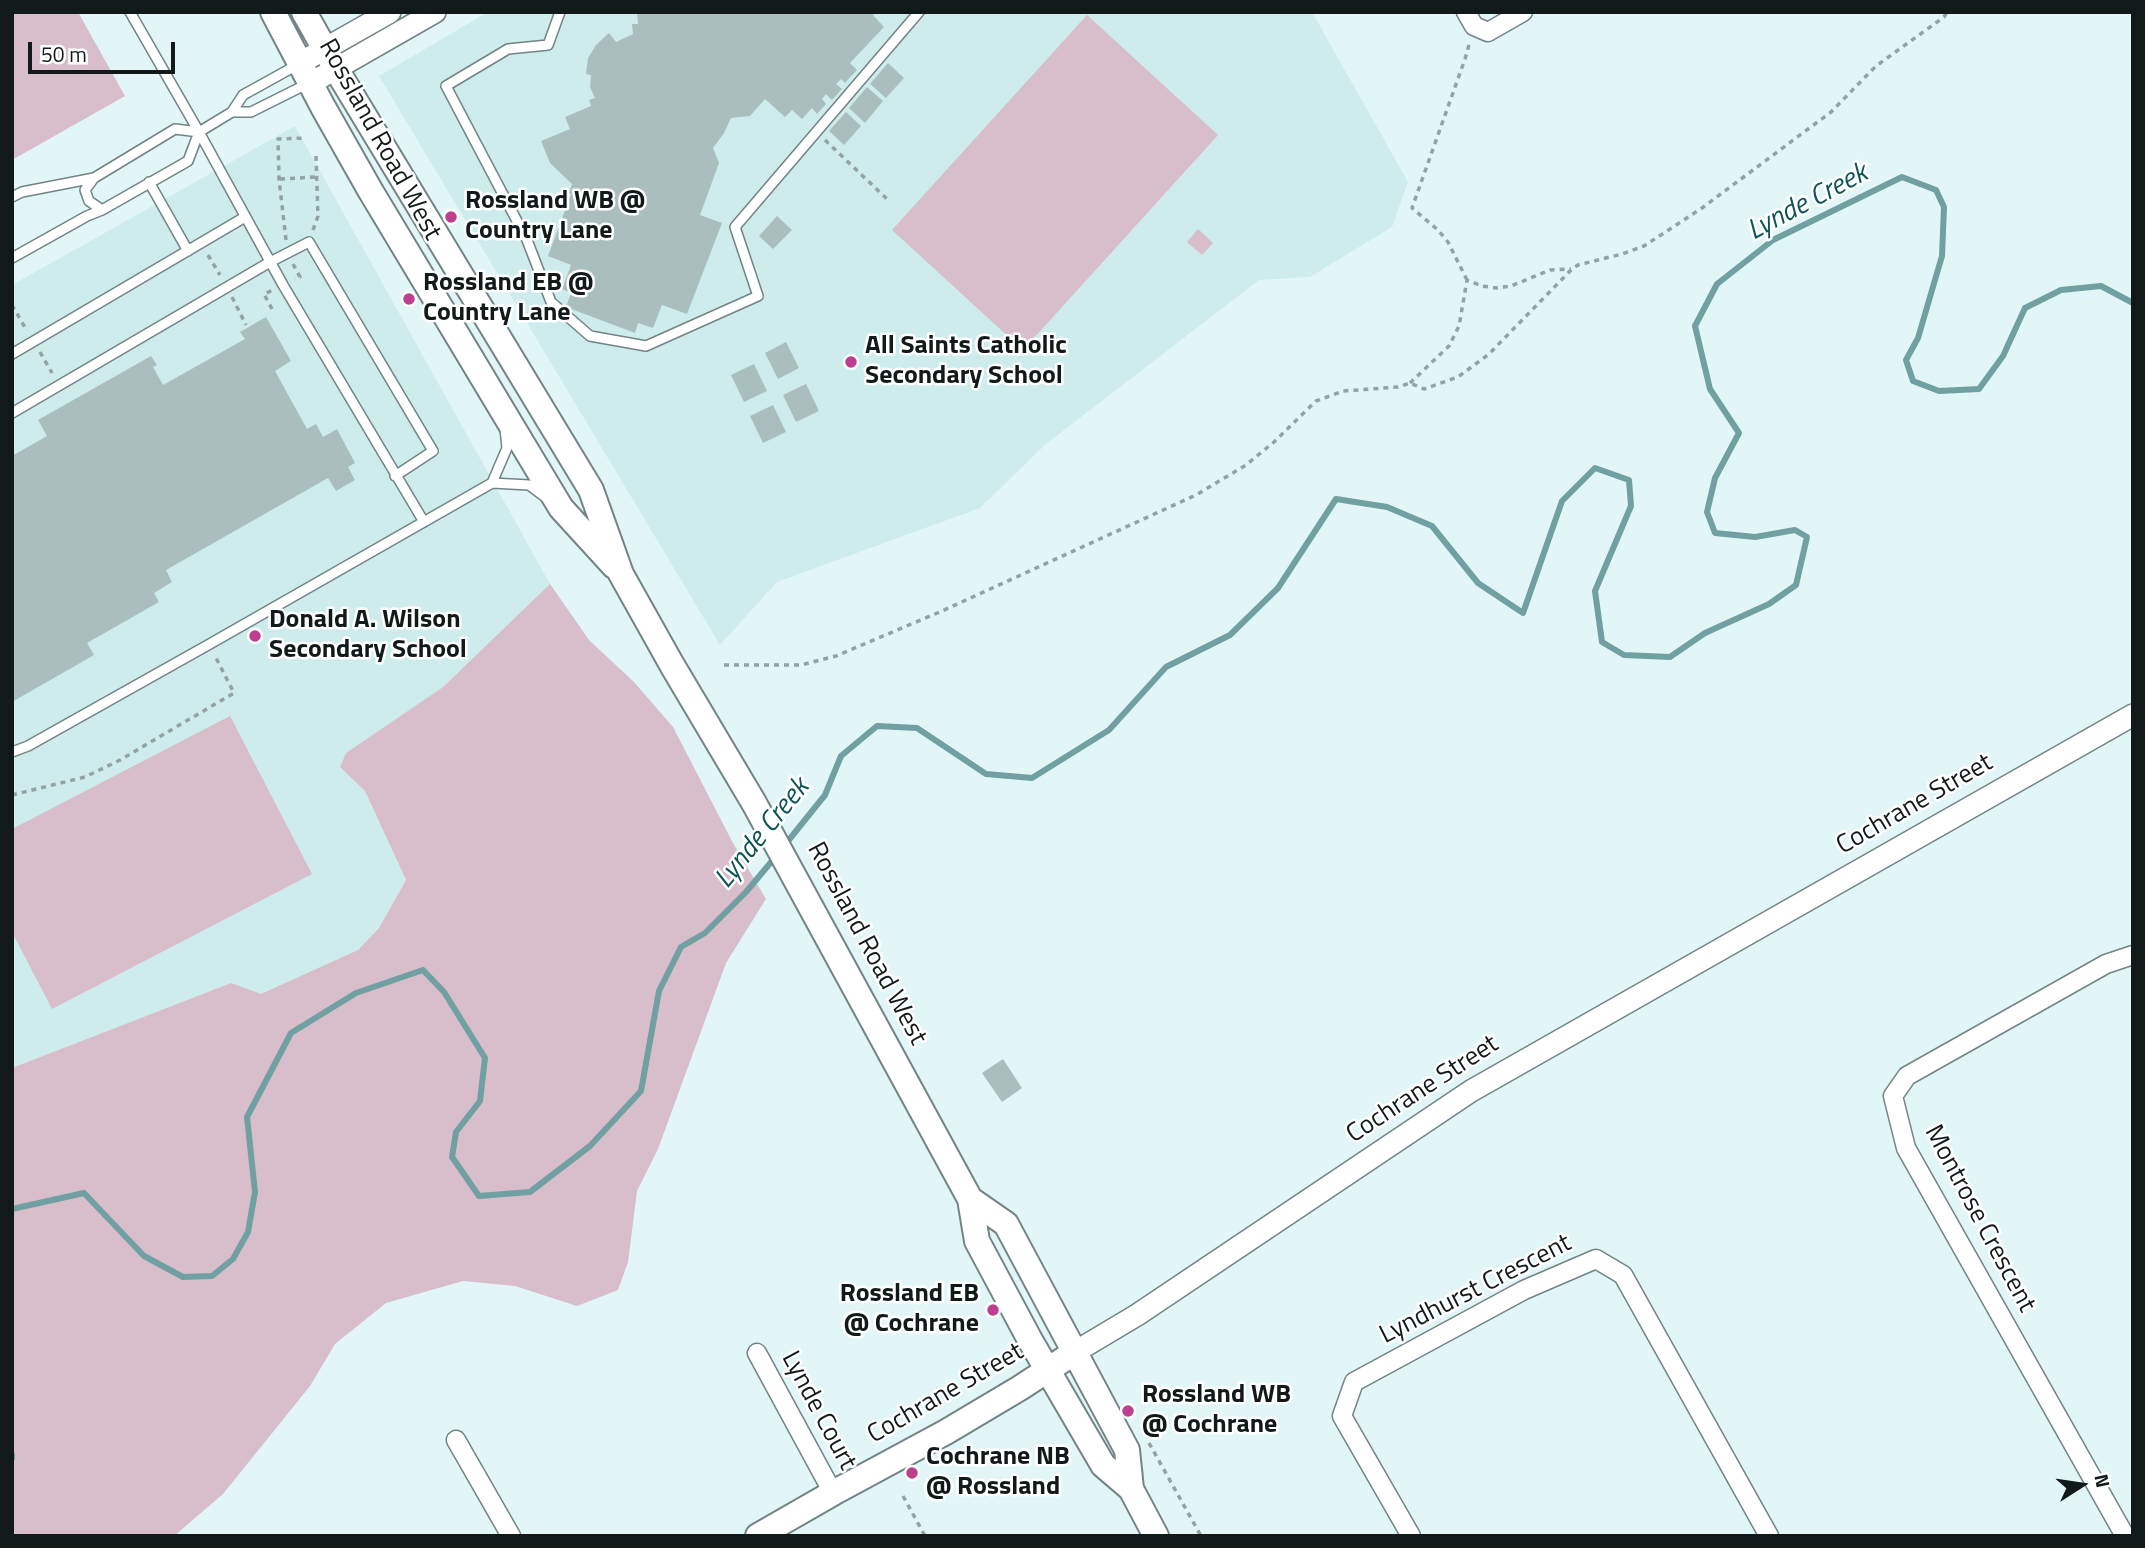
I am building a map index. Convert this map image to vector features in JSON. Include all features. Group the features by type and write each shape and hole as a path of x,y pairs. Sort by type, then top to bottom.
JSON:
{"main road":[{"name":"Rossland Road West","path":"273,12 370,190 561,508 621,575"},
{"name":"Rossland Road West","path":"304,12 592,490 621,575 801,887 970,1199 977,1241 1030,1340 1103,1465 1131,1489 1156,1536"},
{"name":"Rossland Road West","path":"970,1199 1006,1224 1127,1450 1131,1489"},
{"name":"Cochrane Street","path":"758,1536 946,1432 1074,1352"}],"street":[{"path":"331,59 390,12"},
{"path":"305,73 435,12"},
{"path":"1470,19 1488,32 1523,12"},
{"name":"Cochrane Street","path":"1074,1352 1137,1315 1471,1091 2133,715"},
{"name":"Montrose Crescent","path":"2125,1536 1906,1147 1893,1096 1907,1076 2106,964 2133,955"},
{"name":"Lyndhurst Crescent","path":"1411,1536 1342,1416 1354,1382 1524,1290 1596,1259 1623,1275 1769,1536"},
{"name":"Lynde Court","path":"757,1353 833,1493"},
{"path":"456,1440 511,1536"}],"lane":[{"path":"130,12 283,285 424,522"},
{"path":"561,12 548,45 508,49 446,86 527,240 551,303 590,336 646,346 758,296 735,227 919,12"},
{"path":"232,112 251,112 305,73"},
{"path":"12,258 188,161 199,132 232,112 243,95 305,73"},
{"path":"12,197 22,192 94,178 175,129 199,132"},
{"path":"94,178 85,190 89,201 102,210"},
{"path":"149,182 188,251"},
{"path":"12,354 245,217"},
{"path":"12,413 270,262 309,242 433,451 396,476"},
{"path":"492,483 507,448 503,411"},
{"path":"12,752 28,746 492,483 529,485 561,508"}],"path":[{"path":"1410,383 1424,389 1458,377 1489,354 1573,268 1644,246 1702,208 1831,112 1876,66 1944,17 1947,12"},
{"path":"723,665 801,665 836,656 942,611 1196,495 1246,465 1316,401 1343,391 1398,387 1410,383 1449,346 1459,326 1466,280 1448,242 1412,208 1465,59 1470,19"},
{"path":"817,132 887,199"},
{"path":"272,309 264,295 300,277 288,253 279,179 278,139 305,138"},
{"path":"309,242 318,216 316,156"},
{"path":"279,179 316,177"},
{"path":"1466,280 1496,288 1511,286 1550,270 1573,268"},
{"path":"12,795 85,777 120,760 234,693 208,645"},
{"path":"903,1496 925,1536"}],"shaded area":[{"path":"12,12 78,12 125,96 12,160"},
{"name":"All Saints Catholic Secondary School","path":"488,12 1312,12 1408,182 1392,227 1310,277 1259,280 1046,444 980,508 777,582 720,645 379,76"},
{"path":"1087,15 1218,135 1023,350 892,230"},
{"name":"Donald A. Wilson Secondary School","path":"295,126 550,584 443,687 346,753 340,767 365,791 406,880 379,928 358,950 261,995 231,983 12,1068 12,285"},
{"path":"1198,229 1213,243 1202,255 1187,242"},
{"path":"550,584 589,640 634,682 673,727 733,843 766,899 726,963 658,1149 637,1191 628,1262 618,1290 577,1306 515,1286 463,1281 386,1303 335,1344 310,1386 223,1494 174,1536 12,1536 12,1068 231,983 261,994 358,950 379,928 406,880 365,791 340,767 346,753 443,687"},
{"path":"230,716 312,874 52,1009 12,932 12,829"}],"building":[{"path":"637,12 875,12 873,15 884,27 850,63 857,70 845,83 841,79 836,84 842,89 832,100 826,94 822,99 826,104 817,114 812,108 802,119 792,110 785,117 765,99 750,116 731,118 713,148 719,163 700,215 722,223 687,314 662,305 653,328 638,323 635,333 566,307 571,293 562,289 571,265 548,256 571,194 572,184 550,163 541,141 570,129 565,117 591,106 589,100 595,98 590,87 591,75 586,74 588,58 596,45 609,33 616,42 633,34 632,24 638,24"},
{"path":"888,63 904,78 886,98 870,84"},
{"path":"867,87 883,101 865,123 849,108"},
{"path":"846,112 861,126 844,145 829,131"},
{"path":"777,216 792,230 773,249 759,236"},
{"path":"266,317 291,361 275,371 307,429 316,424 323,437 337,429 355,463 348,467 355,480 336,491 328,478 166,570 172,582 154,593 159,602 87,643 94,655 12,702 12,456 47,436 38,420 151,356 157,365 153,367 163,385 245,339 240,332"},
{"path":"786,342 799,368 778,379 765,353"},
{"path":"754,364 767,391 744,402 731,375"},
{"path":"806,384 819,411 796,422 783,395"},
{"path":"773,405 786,432 763,443 750,416"},
{"path":"1003,1059 1022,1088 1002,1102 982,1073"}],"waterway":[{"name":"Lynde Creek","path":"784,846 825,795 841,756 877,726 917,728 986,774 1032,778 1109,730 1166,667 1230,635 1278,588 1336,499 1387,507 1432,526 1478,583 1523,613 1562,501 1595,468 1629,480 1631,506 1595,591 1602,642 1624,655 1670,657 1705,633 1769,604 1796,585 1807,537 1795,530 1755,537 1715,533 1707,512 1715,478 1739,433 1710,389 1695,326 1717,284 1773,240 1902,177 1936,190 1944,207 1942,256 1918,338 1906,360 1913,381 1939,391 1979,389 2003,356 2025,308 2061,290 2101,286 2133,303"},
{"name":"Lynde Creek","path":"12,1209 84,1193 144,1256 183,1277 212,1276 233,1259 248,1232 255,1192 247,1117 291,1033 356,993 423,970 444,992 485,1058 480,1101 456,1132 452,1157 479,1196 530,1192 590,1146 641,1091 659,991 681,947 705,933 746,892 777,855"}],"place":[{"name":"Rossland WB @ Country Lane","path":"451,217"},
{"name":"Rossland EB @ Country Lane","path":"409,299"},
{"name":"All Saints Catholic Secondary School","path":"851,362"},
{"name":"Donald A. Wilson Secondary School","path":"255,636"},
{"name":"Rossland EB @ Cochrane","path":"993,1310"},
{"name":"Rossland WB @ Cochrane","path":"1128,1411"},
{"name":"Cochrane NB @ Rossland","path":"912,1473"}]}
